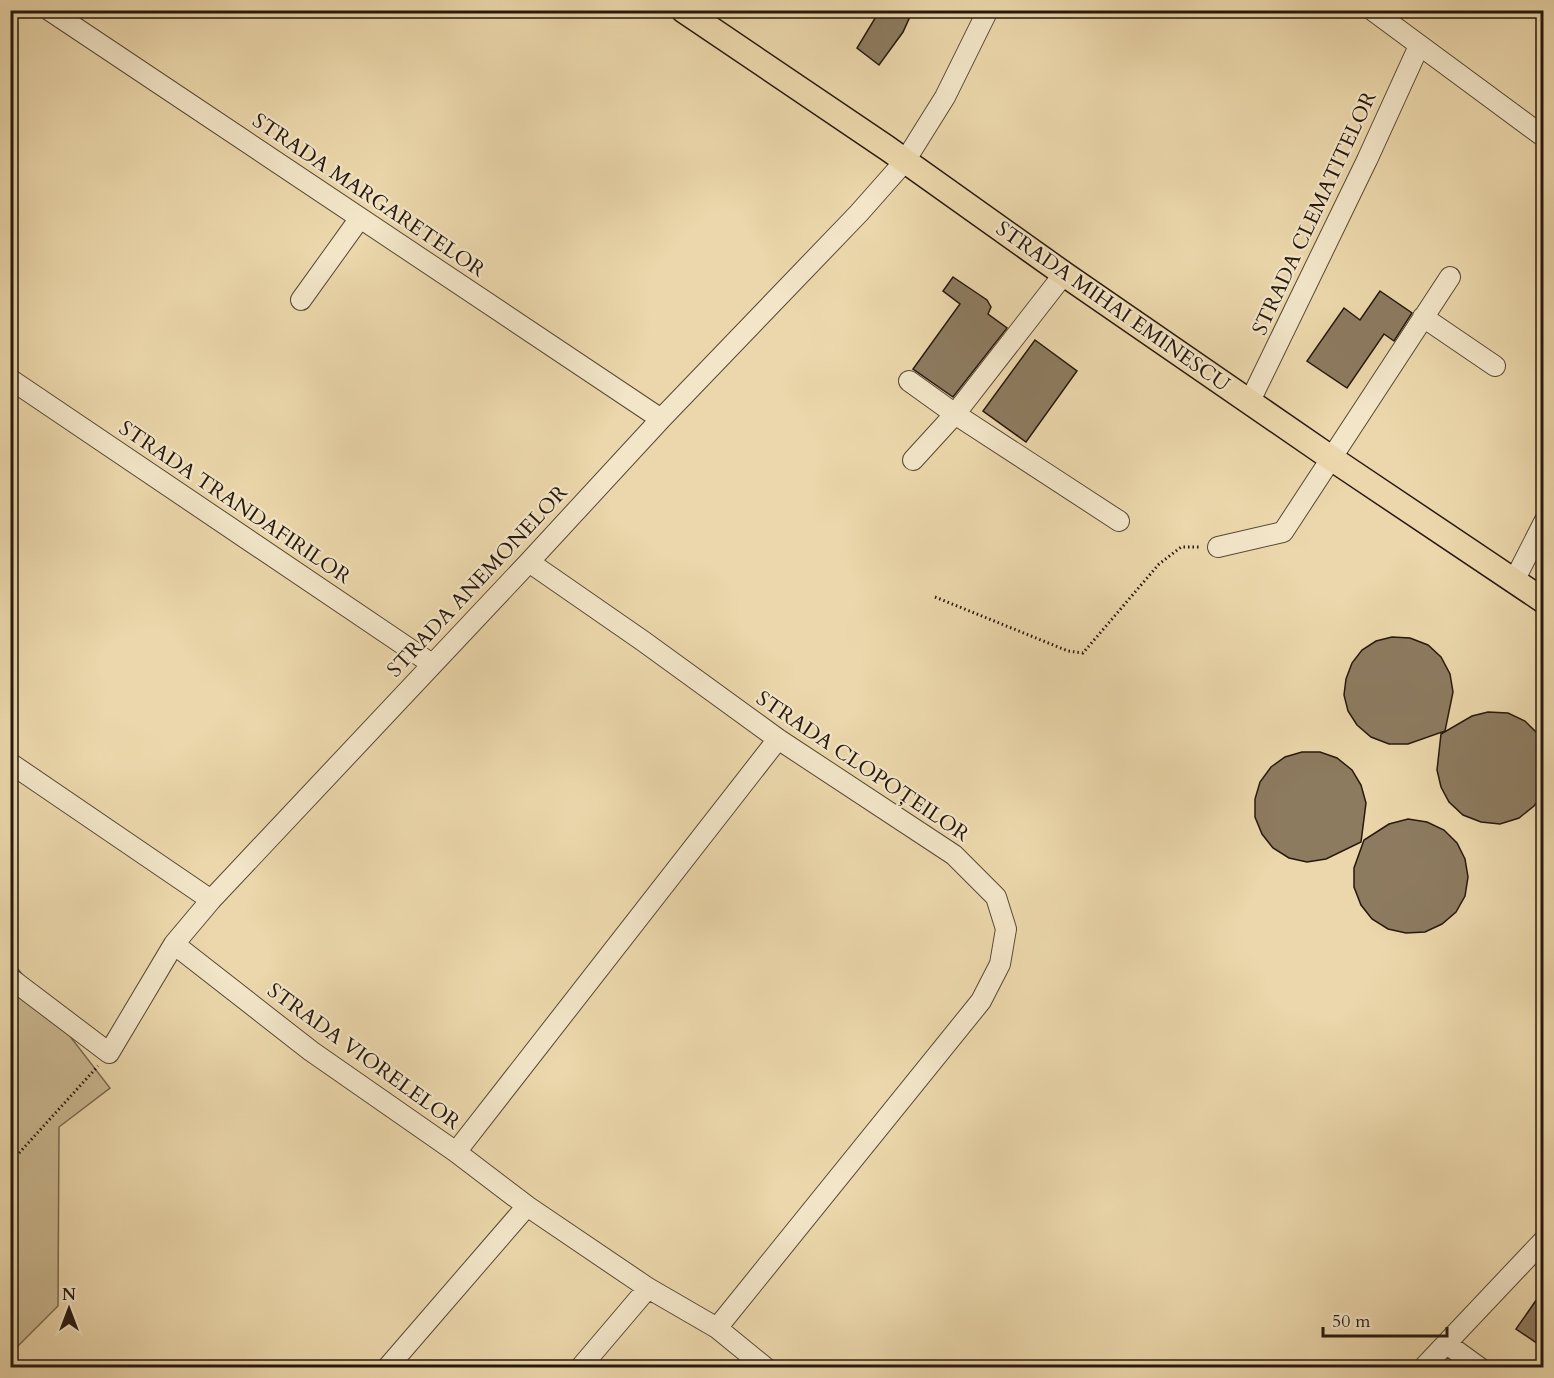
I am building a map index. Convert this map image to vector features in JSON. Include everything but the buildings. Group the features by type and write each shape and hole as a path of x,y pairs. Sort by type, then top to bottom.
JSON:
{"main road":[{"name":"STRADA MIHAI EMINESCU","path":"683,10 905,161 1331,458 1544,601"}],"street":[{"name":"STRADA MARGARETELOR","path":"49,10 661,419"},
{"name":"STRADA ANEMONELOR","path":"109,1053 174,944 211,900 661,419 859,213 905,161 945,97 988,10"},
{"path":"1384,14 1419,46 1544,137"},
{"name":"STRADA CLEMATITELOR","path":"1250,401 1367,160 1419,46"},
{"path":"301,300 360,218"},
{"path":"912,460 955,414 1064,274"},
{"path":"1218,547 1283,532 1450,277"},
{"path":"1423,317 1495,366"},
{"name":"STRADA TRANDAFIRILOR","path":"10,379 432,664"},
{"path":"909,381 955,414 1119,521"},
{"path":"1514,581 1544,522"},
{"name":"STRADA CLOPOȚEILOR","path":"529,562 778,739 954,855 996,897 1006,929 1000,963 981,1001 717,1328"},
{"path":"456,1152 778,739"},
{"path":"10,763 211,900"},
{"name":"STRADA VIORELELOR","path":"174,944 311,1052 456,1152 527,1206 648,1288 717,1328 763,1367"},
{"path":"10,978 109,1053"},
{"path":"387,1368 527,1206"},
{"path":"1423,1368 1544,1240"},
{"path":"580,1368 648,1288"},
{"path":"1447,1344 1480,1368"}],"path":[{"path":"935,597 1068,651 1083,652 1159,564 1181,547 1218,547"},
{"path":"10,1163 109,1053"}],"shaded area":[{"path":"11,960 110,1088 59,1127 58,1306 11,1353"}]}
